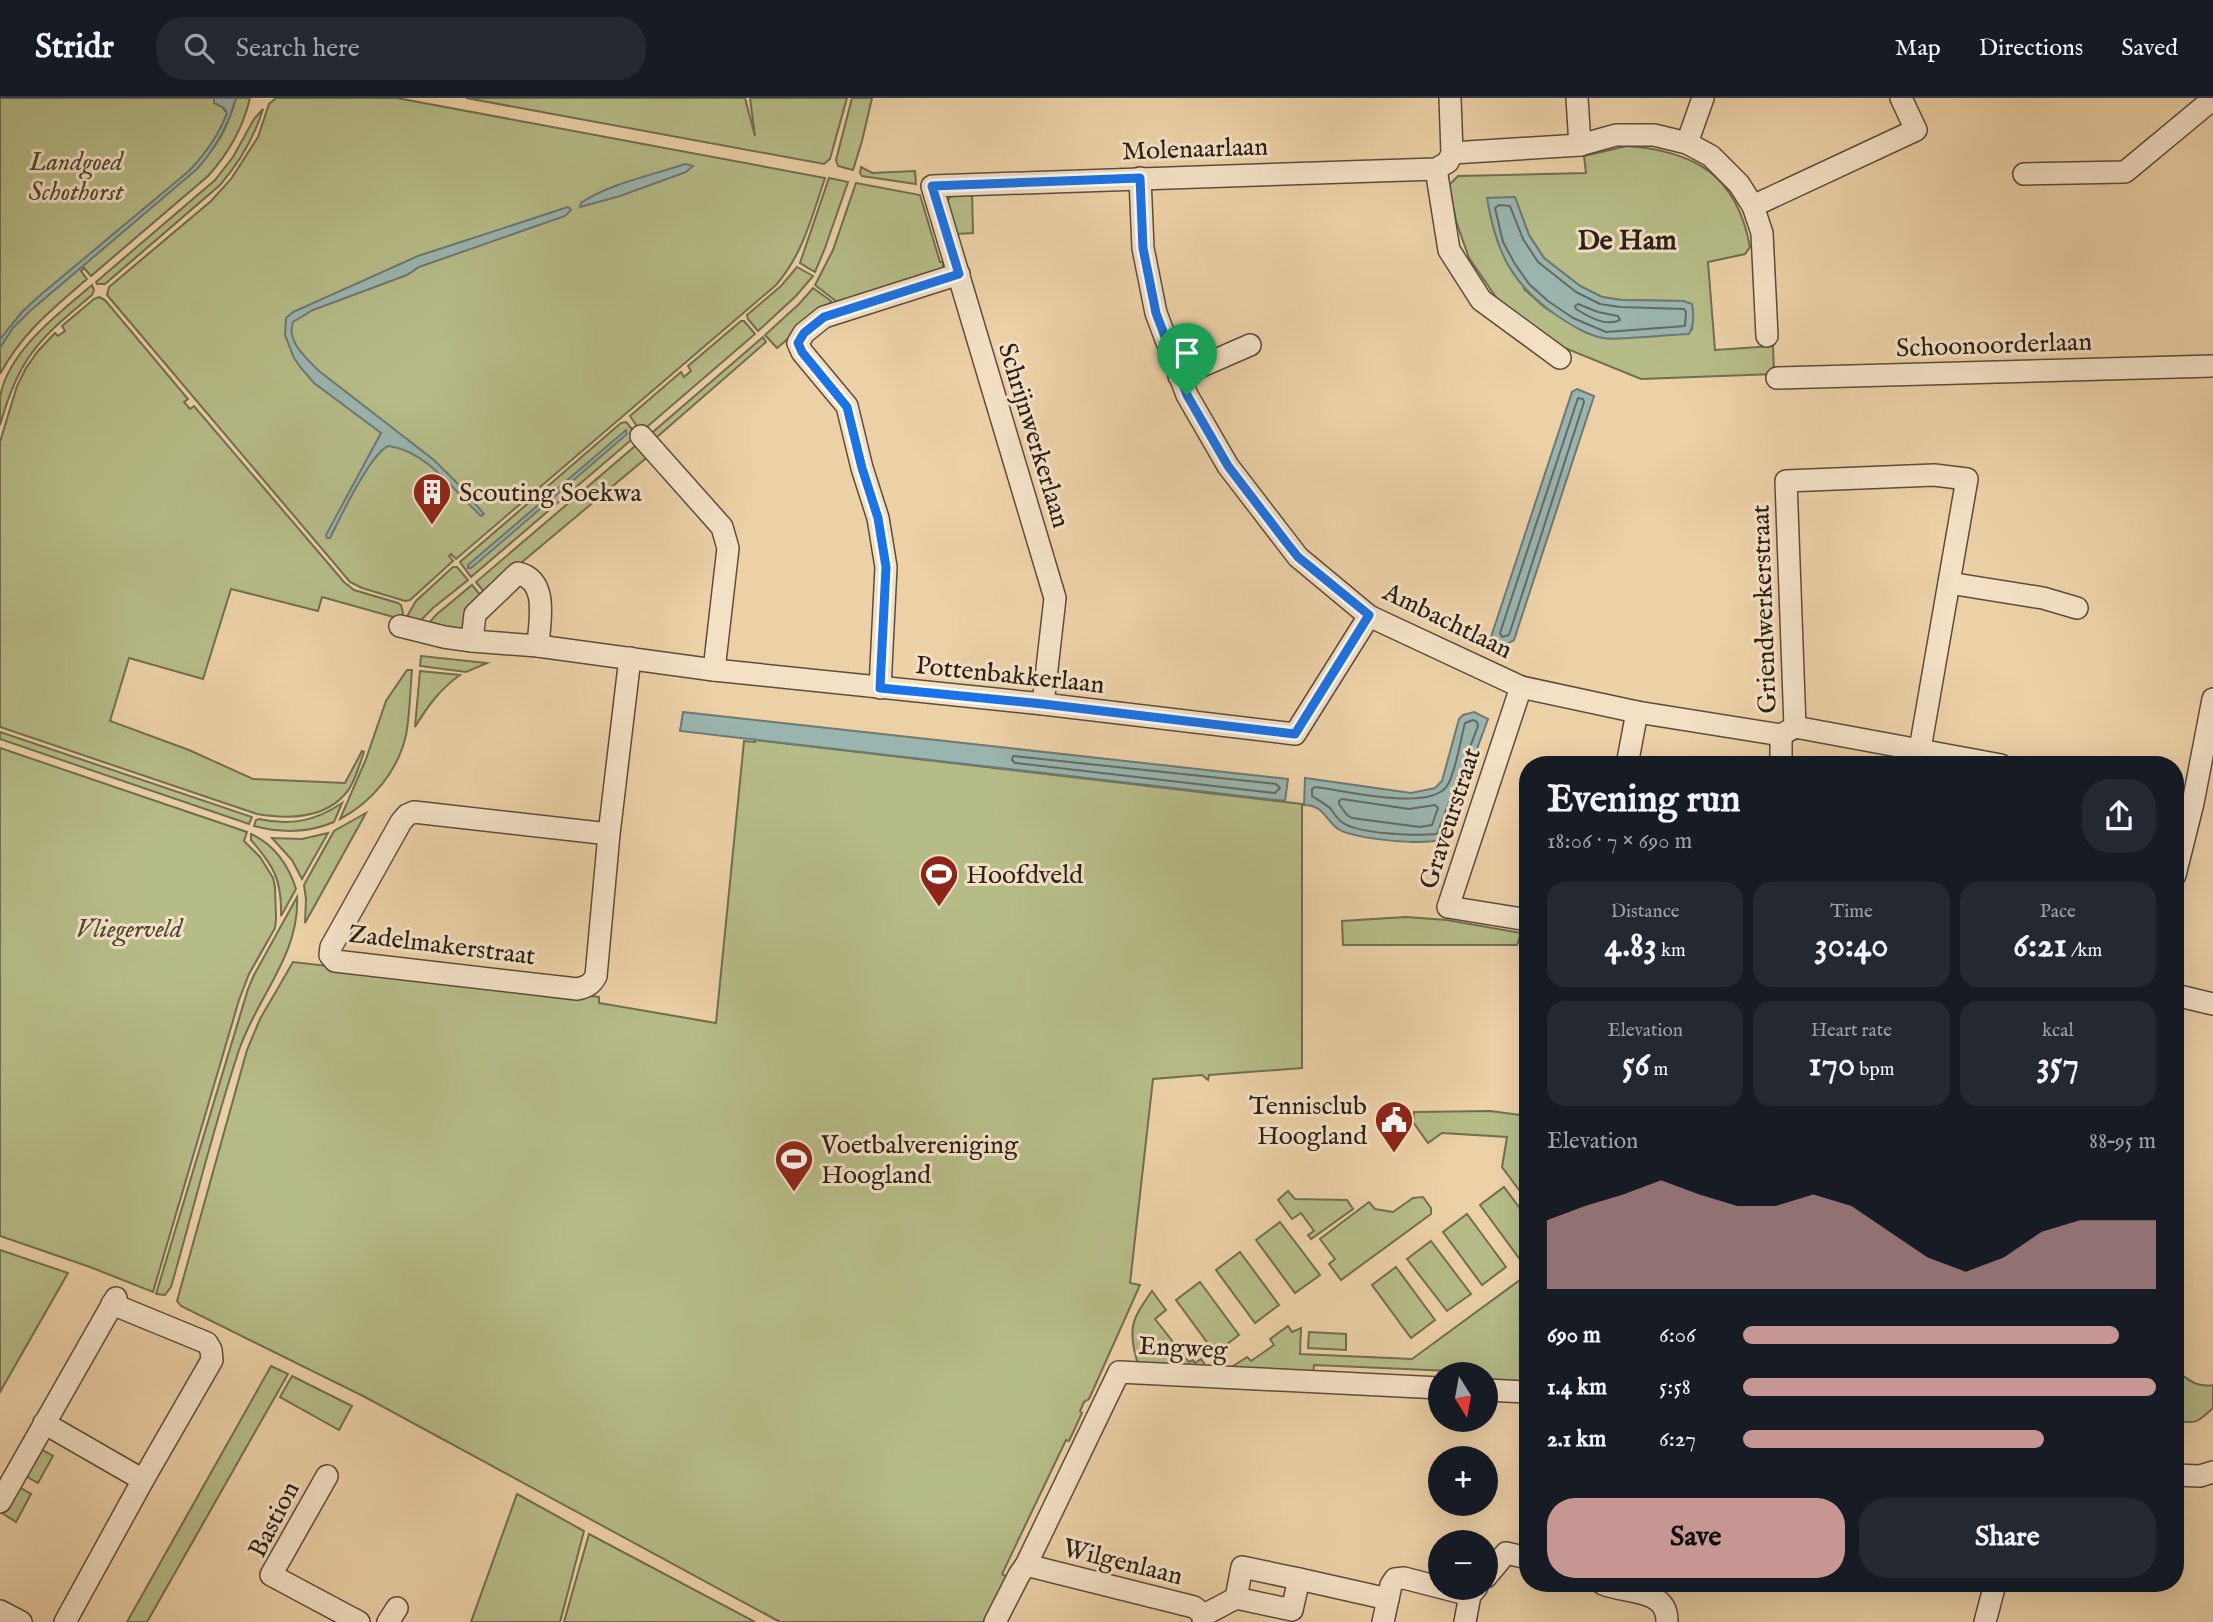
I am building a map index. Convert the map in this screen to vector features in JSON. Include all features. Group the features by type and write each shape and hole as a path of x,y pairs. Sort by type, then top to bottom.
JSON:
{"street":[{"path":"1450,98 1452,153 1448,162 1436,169 1449,250 1481,300 1560,358"},
{"path":"1577,98 1580,145"},
{"path":"1687,143 1703,98"},
{"path":"1753,206 1916,130 1901,98"},
{"path":"2024,174 2125,173 2213,98"},
{"path":"1452,153 1580,145 1616,135 1654,135 1687,143 1712,156 1739,184 1753,206 1762,233 1767,336"},
{"name":"Molenaarlaan","path":"932,186 1436,169"},
{"name":"Ambachtlaan","path":"1140,178 1143,248 1156,313 1187,395 1228,466 1298,557 1369,615 1521,687 1637,712 1955,756"},
{"name":"Schrijnwerkerlaan","path":"932,186 1055,598 1043,704"},
{"path":"880,688 886,567 878,518 847,407 802,352 798,343 804,333 824,317 959,274"},
{"path":"1179,376 1250,345"},
{"name":"Schoonoorderlaan","path":"1777,378 2213,366"},
{"path":"641,436 722,527 727,548 714,670"},
{"name":"Griendwerkerstraat","path":"1788,731 1786,481 1934,475 1967,479 1920,749"},
{"path":"472,641 475,614 519,573 532,580 541,598 538,646"},
{"path":"1949,583 2043,598 2077,608"},
{"name":"Pottenbakkerlaan","path":"400,626 472,641 538,646 714,670 1043,704 1295,734 1369,615"},
{"name":"Zadelmakerstraat","path":"609,834 414,812 407,815 331,947 330,955 335,961 578,989 592,983 596,976 609,834 630,658"},
{"name":"Graveurstraat","path":"1519,919 1448,907 1521,687"},
{"path":"2184,801 2213,699"},
{"path":"1629,756 1637,712"},
{"path":"1784,756 1788,731"},
{"path":"2184,997 2213,1004"},
{"path":"0,1503 114,1301 207,1343 212,1360 142,1480 65,1622"},
{"name":"Engweg","path":"995,1622 1018,1575 1026,1565 1119,1372 1428,1387"},
{"path":"1498,1391 1519,1392"},
{"path":"44,1423 142,1480"},
{"path":"2184,1475 2200,1476 2213,1472"},
{"name":"Bastion","path":"327,1476 271,1575 359,1622"},
{"path":"1498,1563 1506,1553 1519,1556"},
{"name":"Wilgenlaan","path":"1026,1565 1194,1607 1203,1618 1236,1598"},
{"path":"1299,1579 1292,1610 1236,1598 1242,1567 1299,1579 1388,1600"},
{"path":"1383,1622 1391,1585 1395,1580 1404,1578 1428,1583"},
{"path":"1633,1592 1662,1602 1667,1611 1667,1622"},
{"path":"1985,1622 1993,1592"},
{"path":"1465,1622 1471,1600"},
{"path":"0,1611 20,1622"}],"green space":[{"name":"Landgoed Schothorst","path":"0,98 223,98 222,107 227,113 224,121 190,170 207,155 220,138 236,98 250,98 234,140 208,176 91,276 84,268 81,271 87,279 28,334 0,374"},
{"path":"276,98 397,98 825,178 800,248 776,285 456,559 451,554 449,556 453,561 410,600 405,601 350,582 107,295 109,287 211,201 231,179 258,137 269,104"},
{"path":"466,98 745,98 755,136 750,98 847,98 830,159 824,164"},
{"path":"852,98 872,98 853,170 838,166 836,160"},
{"path":"263,109 246,149 220,185 105,284 97,284 96,282 215,180"},
{"path":"1627,146 1652,149 1693,161 1724,185 1744,222 1750,247 1745,254 1708,262 1715,350 1773,346 1774,374 1641,379 1550,342 1500,303 1469,258 1456,221 1449,185 1458,176 1586,173 1584,156","holes":["1515,198 1529,235 1544,258 1580,286 1602,297 1683,301 1691,304 1692,329 1587,333 1544,307 1524,289"]},
{"path":"861,167 872,173 915,171 916,184 862,176"},
{"path":"829,178 848,182 815,272 800,263"},
{"path":"856,183 920,195 940,262 943,262 939,273 837,302 815,285 833,250"},
{"path":"972,191 973,233 956,234 945,205 952,194"},
{"path":"797,267 813,276 796,296 758,331 747,315 781,286"},
{"path":"92,285 92,295 33,351 15,382 0,425 0,397 13,364 37,334"},
{"path":"813,288 831,301 830,303 777,348 765,335"},
{"path":"99,297 105,300 188,399 184,402 190,409 194,406 344,582 354,590 401,605 403,613 397,618 322,597 318,611 231,589 203,679 129,658 110,721 189,750 253,779 345,783 362,751 364,752 349,789 337,802 316,813 293,817 257,814 0,727 0,442 17,386 26,368 55,333 58,336 65,331 62,326"},
{"path":"741,321 755,334 641,432 630,416 681,372 684,377 691,371 688,366"},
{"path":"763,337 766,342 650,443 646,438"},
{"path":"626,422 637,435 471,577 460,562 621,423"},
{"path":"641,441 651,454 485,593 476,582"},
{"path":"453,567 457,567 468,580 417,624 405,620 416,601"},
{"path":"472,585 482,597 465,634 426,626 437,614"},
{"path":"421,656 487,663 466,672 420,666"},
{"path":"407,670 412,670 408,719 406,735 397,761 373,794 340,819 366,759 386,701"},
{"path":"420,671 460,675 434,699 415,727"},
{"path":"0,732 252,817 249,824 0,739"},
{"name":"Voetbalvereniging Hoogland","path":"755,740 1302,804 1302,1068 1209,1075 1208,1080 1202,1075 1153,1079 1130,1283 1140,1285 1089,1399 1084,1402 1069,1441 1066,1440 1002,1574 1007,1577 983,1622 780,1622 365,1397 181,1306 177,1301 247,1050 260,1019 293,962 599,997 599,1003 716,1023 744,741"},
{"name":"Vliegerveld","path":"0,748 247,832 244,841 260,857 273,878 275,928 249,974 239,1000 153,1292 0,1236"},
{"path":"342,803 334,822 314,828 284,831 254,826 259,819 292,822 312,818"},
{"path":"366,813 305,923 304,885 334,831"},
{"path":"328,833 302,879 292,860 272,838 302,839"},
{"path":"251,834 274,850 293,880 296,889 281,916 280,893 275,874 251,840"},
{"path":"297,897 296,918 285,956 239,1050 171,1287 165,1295 156,1294 248,989"},
{"path":"1406,917 1447,920 1519,933 1519,939 1517,945 1343,945 1342,921"},
{"path":"1490,1111 1519,1115 1519,1190 1502,1167 1507,1137 1442,1133 1428,1143 1413,1122 1414,1112"},
{"path":"1504,1187 1519,1207 1519,1258 1480,1205"},
{"path":"1288,1191 1295,1199 1347,1200 1353,1209 1311,1239 1308,1235 1314,1231 1301,1213 1292,1219 1278,1200"},
{"path":"1423,1197 1431,1208 1431,1214 1341,1280 1329,1264 1335,1259 1320,1239 1369,1202 1375,1209 1393,1212 1413,1198"},
{"path":"1467,1214 1506,1267 1482,1285 1443,1232"},
{"path":"1280,1222 1320,1275 1295,1293 1256,1240"},
{"path":"1431,1241 1471,1294 1447,1311 1407,1259"},
{"path":"0,1250 68,1273 0,1392"},
{"path":"1240,1252 1279,1305 1255,1323 1216,1270"},
{"path":"1396,1267 1435,1320 1411,1338 1372,1285"},
{"path":"1519,1281 1519,1385 1498,1386 1498,1362 1428,1362 1428,1370 1314,1365 1313,1376 1221,1374 1247,1357 1251,1361 1274,1345 1270,1339 1288,1326 1292,1332 1301,1328 1300,1354 1412,1359"},
{"path":"1200,1282 1239,1335 1215,1353 1176,1300"},
{"path":"1152,1291 1166,1310 1155,1319 1189,1362 1193,1360 1195,1363 1201,1359 1211,1374 1152,1371 1137,1361 1132,1331 1136,1316"},
{"path":"1309,1332 1346,1334 1346,1350 1308,1348"},
{"path":"271,1366 288,1374 147,1622 127,1622"},
{"path":"292,1376 352,1406 339,1430 280,1397"},
{"path":"2184,1376 2197,1384 2213,1385 2213,1408 2197,1421 2184,1422"},
{"path":"39,1448 53,1456 38,1483 24,1475"},
{"path":"17,1486 31,1494 16,1522 2,1513"},
{"path":"517,1494 584,1531 560,1622 471,1622"},
{"path":"589,1534 755,1622 564,1622"}],"water":[{"path":"214,98 236,98 221,136 204,161 30,311 13,328 0,348 0,339 22,312 196,164 216,136 227,113 224,108 214,103"},
{"path":"685,164 693,166 686,172 620,196 580,207 581,203 604,190"},
{"path":"1515,197 1529,235 1544,258 1580,286 1602,297 1683,301 1692,304 1693,319 1689,334 1603,338 1575,327 1543,305 1518,280 1495,235 1487,198"},
{"path":"568,207 571,210 565,216 419,267 407,275 313,310 293,322 292,336 308,361 434,460 484,514 481,516 450,484 415,455 388,446 372,461 330,538 327,538 326,535 381,433 314,383 301,368 285,335 286,318 293,312 418,256"},
{"path":"1577,389 1594,396 1514,640 1505,645 1495,643 1491,637 1572,392"},
{"path":"626,430 627,434 468,568 468,565"},
{"path":"683,712 1288,779 1285,801 680,731"},
{"path":"1474,712 1488,719 1444,838 1408,842 1358,836 1338,829 1316,807 1304,805 1305,778 1411,793 1435,788 1442,781 1459,719"}],"place":[{"name":"Scouting Soekwa","path":"432,526"},
{"name":"Hoofdveld","path":"939,908"},
{"name":"Tennisclub Hoogland","path":"1394,1154"},
{"name":"Voetbalvereniging Hoogland","path":"794,1193"}],"district":[{"name":"De Ham","path":"1627,239"}],"route":[{"path":"1140,178 1143,248 1156,313 1187,395 1228,466 1298,557 1369,615 1295,734 880,688 886,567 878,518 847,407 802,352 798,343 804,333 824,317 959,274 932,186 1140,178"}]}
